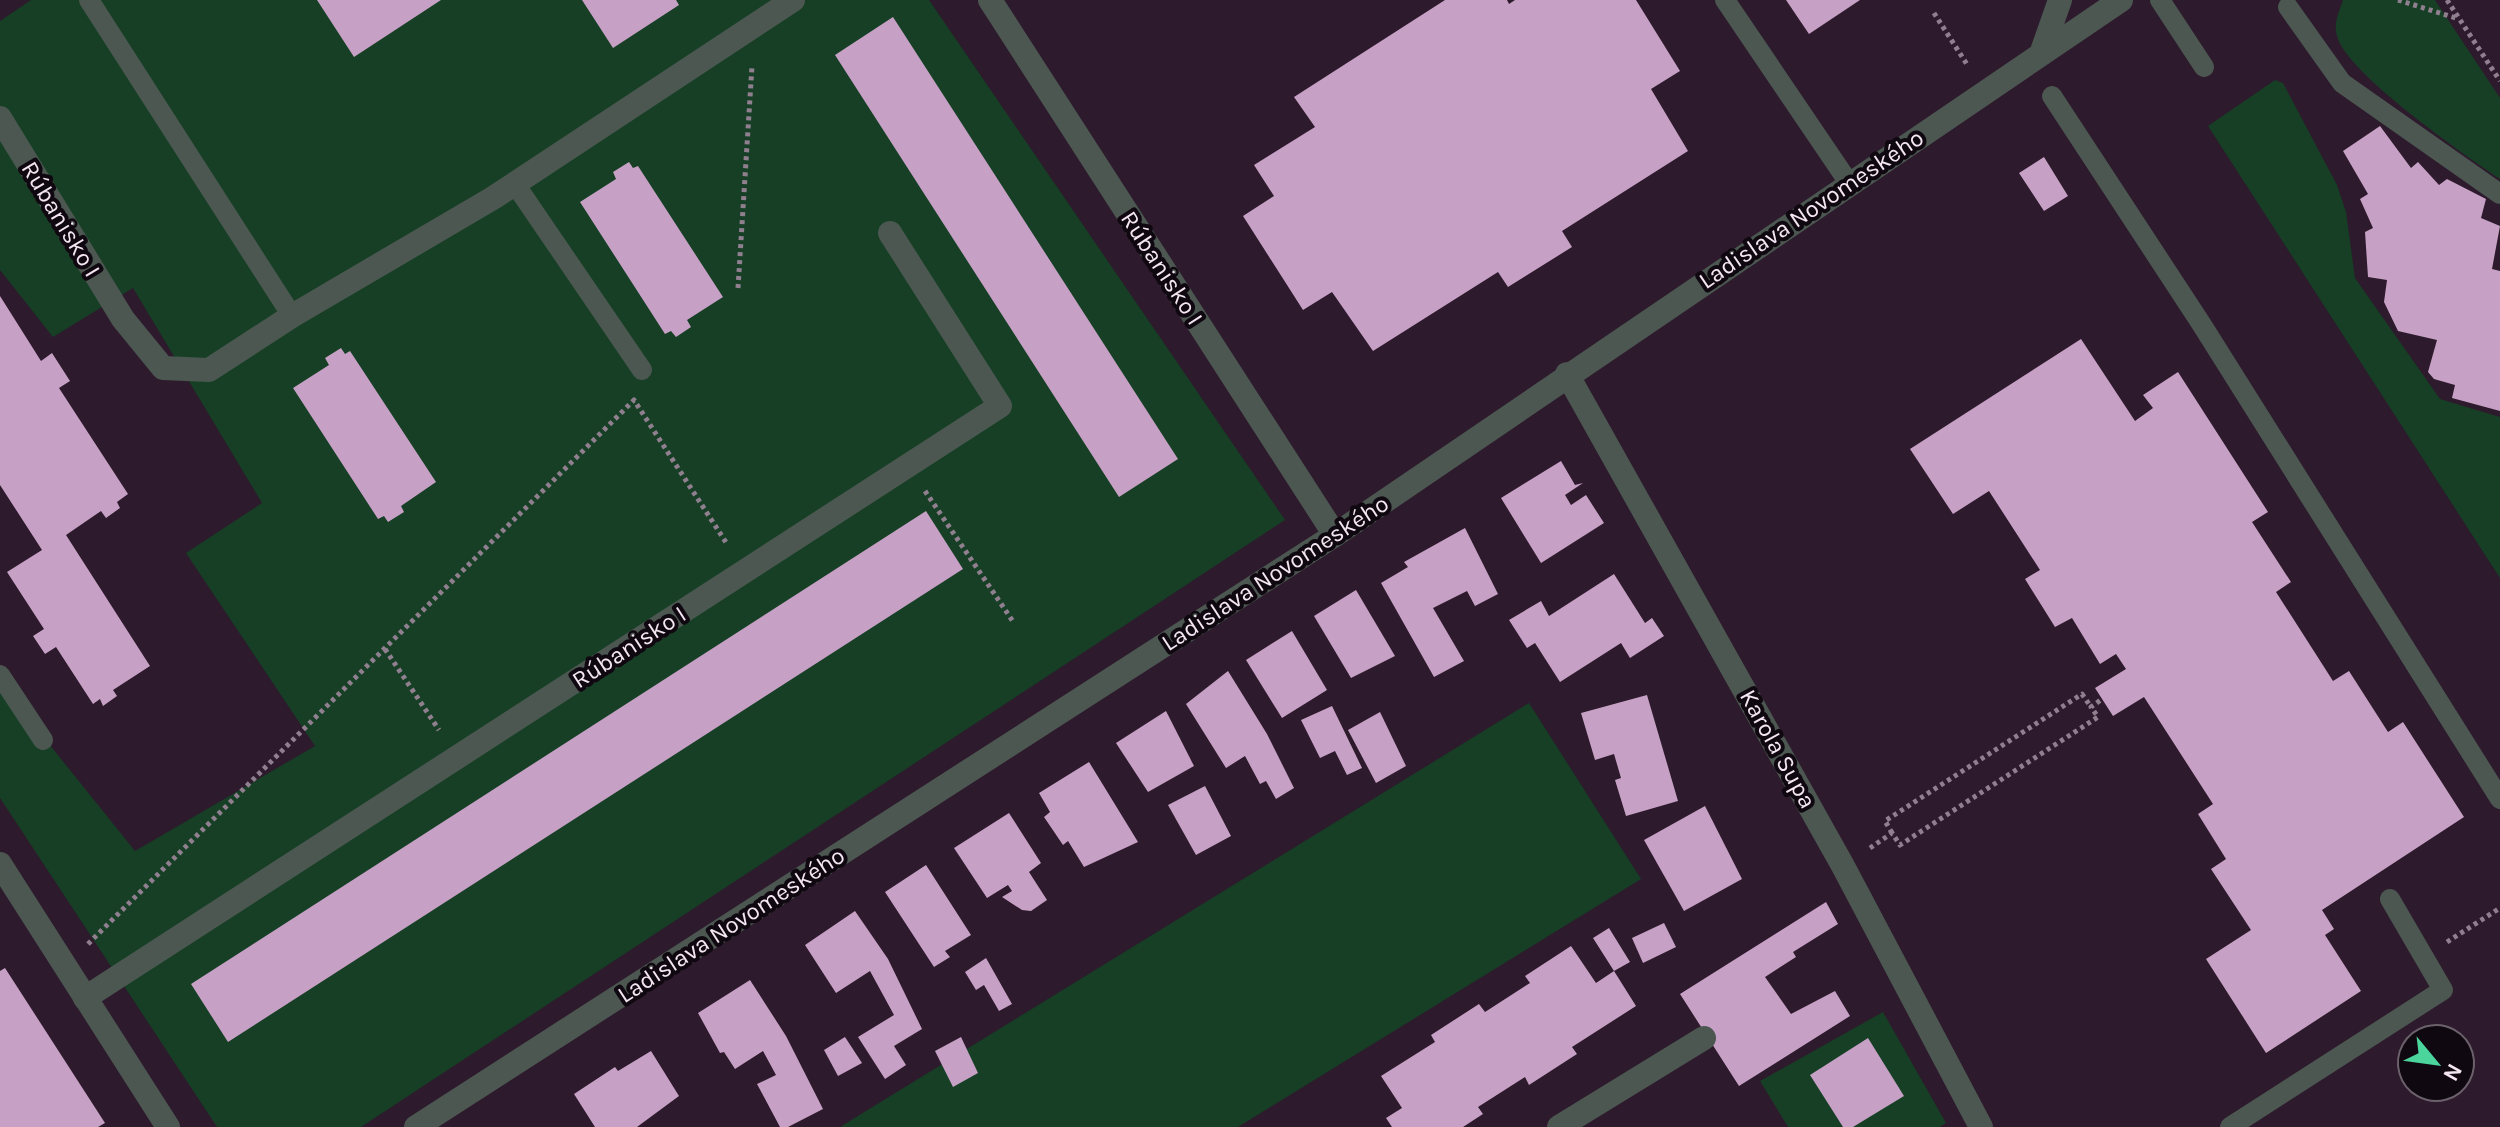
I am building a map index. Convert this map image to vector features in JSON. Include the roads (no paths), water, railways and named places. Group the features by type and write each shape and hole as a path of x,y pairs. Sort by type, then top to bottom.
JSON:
{"street":[{"path":"515,184 793,0"},
{"name":"Rúbanisko I","path":"990,0 1335,535"},
{"path":"2041,54 2060,0"},
{"name":"Ladislava Novomeského","path":"416,1127 1335,535 1567,374 2121,0"},
{"name":"Rúbanisko I","path":"0,118 123,319 163,368 209,370 292,316 515,184"},
{"name":"Rúbanisko I","path":"85,998 1000,406 890,233"},
{"name":"Karola Supa","path":"1567,374 1843,866 1981,1127"},
{"path":"0,864 168,1127"},
{"path":"1559,1127 1704,1038"}],"lane":[{"path":"89,0 292,316"},
{"path":"1725,0 1849,183"},
{"path":"2160,0 2204,67"},
{"path":"2288,7 2342,83 2500,194"},
{"path":"2052,96 2202,325 2500,799"},
{"path":"515,184 642,370"},
{"path":"0,675 43,740"},
{"path":"2230,1127 2443,990 2390,899"}]}
